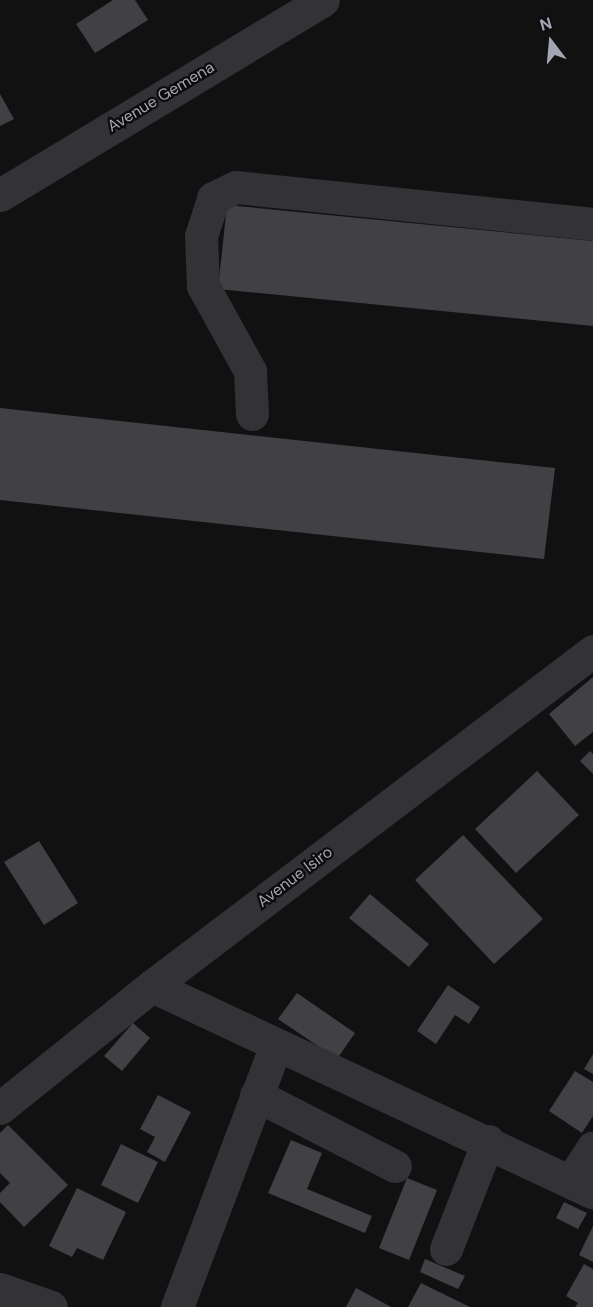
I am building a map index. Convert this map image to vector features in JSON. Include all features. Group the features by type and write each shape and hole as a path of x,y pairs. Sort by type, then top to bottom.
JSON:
{"street":[{"name":"Avenue Gemena","path":"0,195 323,0"},
{"path":"252,414 250,371 203,286 201,236 213,198 236,187 593,224"},
{"name":"Avenue Isiro","path":"0,1108 152,986 593,651"},
{"path":"152,986 488,1141 582,1187 593,1147"},
{"path":"177,1307 276,1045"},
{"path":"256,1095 395,1166"},
{"path":"446,1249 488,1141"},
{"path":"0,1289 51,1307"}],"building":[{"path":"113,0 135,0 148,20 95,53 76,24"},
{"path":"0,94 14,119 0,126"},
{"path":"227,205 593,241 593,326 218,289"},
{"path":"0,408 555,468 544,559 0,500"},
{"path":"593,677 593,732 575,746 549,714"},
{"path":"590,751 593,754 593,774 580,761"},
{"path":"537,771 579,815 516,873 475,829"},
{"path":"463,835 543,919 494,964 415,880"},
{"path":"39,841 78,903 44,925 4,862"},
{"path":"370,894 429,944 409,967 349,918"},
{"path":"448,985 480,1007 469,1024 455,1015 436,1044 417,1031"},
{"path":"297,993 355,1033 337,1059 278,1019"},
{"path":"133,1023 150,1038 122,1071 104,1056"},
{"path":"593,1054 593,1074 584,1069"},
{"path":"575,1071 593,1082 593,1116 582,1133 549,1111"},
{"path":"158,1095 191,1112 165,1162 147,1152 155,1137 140,1129"},
{"path":"8,1125 68,1185 24,1227 0,1202 0,1193 10,1183 0,1173 0,1133"},
{"path":"291,1140 322,1153 307,1189 372,1216 365,1233 268,1193"},
{"path":"121,1144 158,1162 138,1203 101,1185"},
{"path":"407,1178 437,1190 409,1260 379,1248"},
{"path":"77,1188 126,1212 103,1260 77,1248 72,1257 49,1246"},
{"path":"564,1202 587,1213 578,1229 556,1218"},
{"path":"593,1226 593,1262 579,1255"},
{"path":"425,1259 465,1276 458,1289 420,1272"},
{"path":"584,1264 593,1269 593,1307 575,1307 578,1303 566,1296"},
{"path":"421,1283 470,1307 408,1307"},
{"path":"356,1288 391,1307 346,1307"}]}
